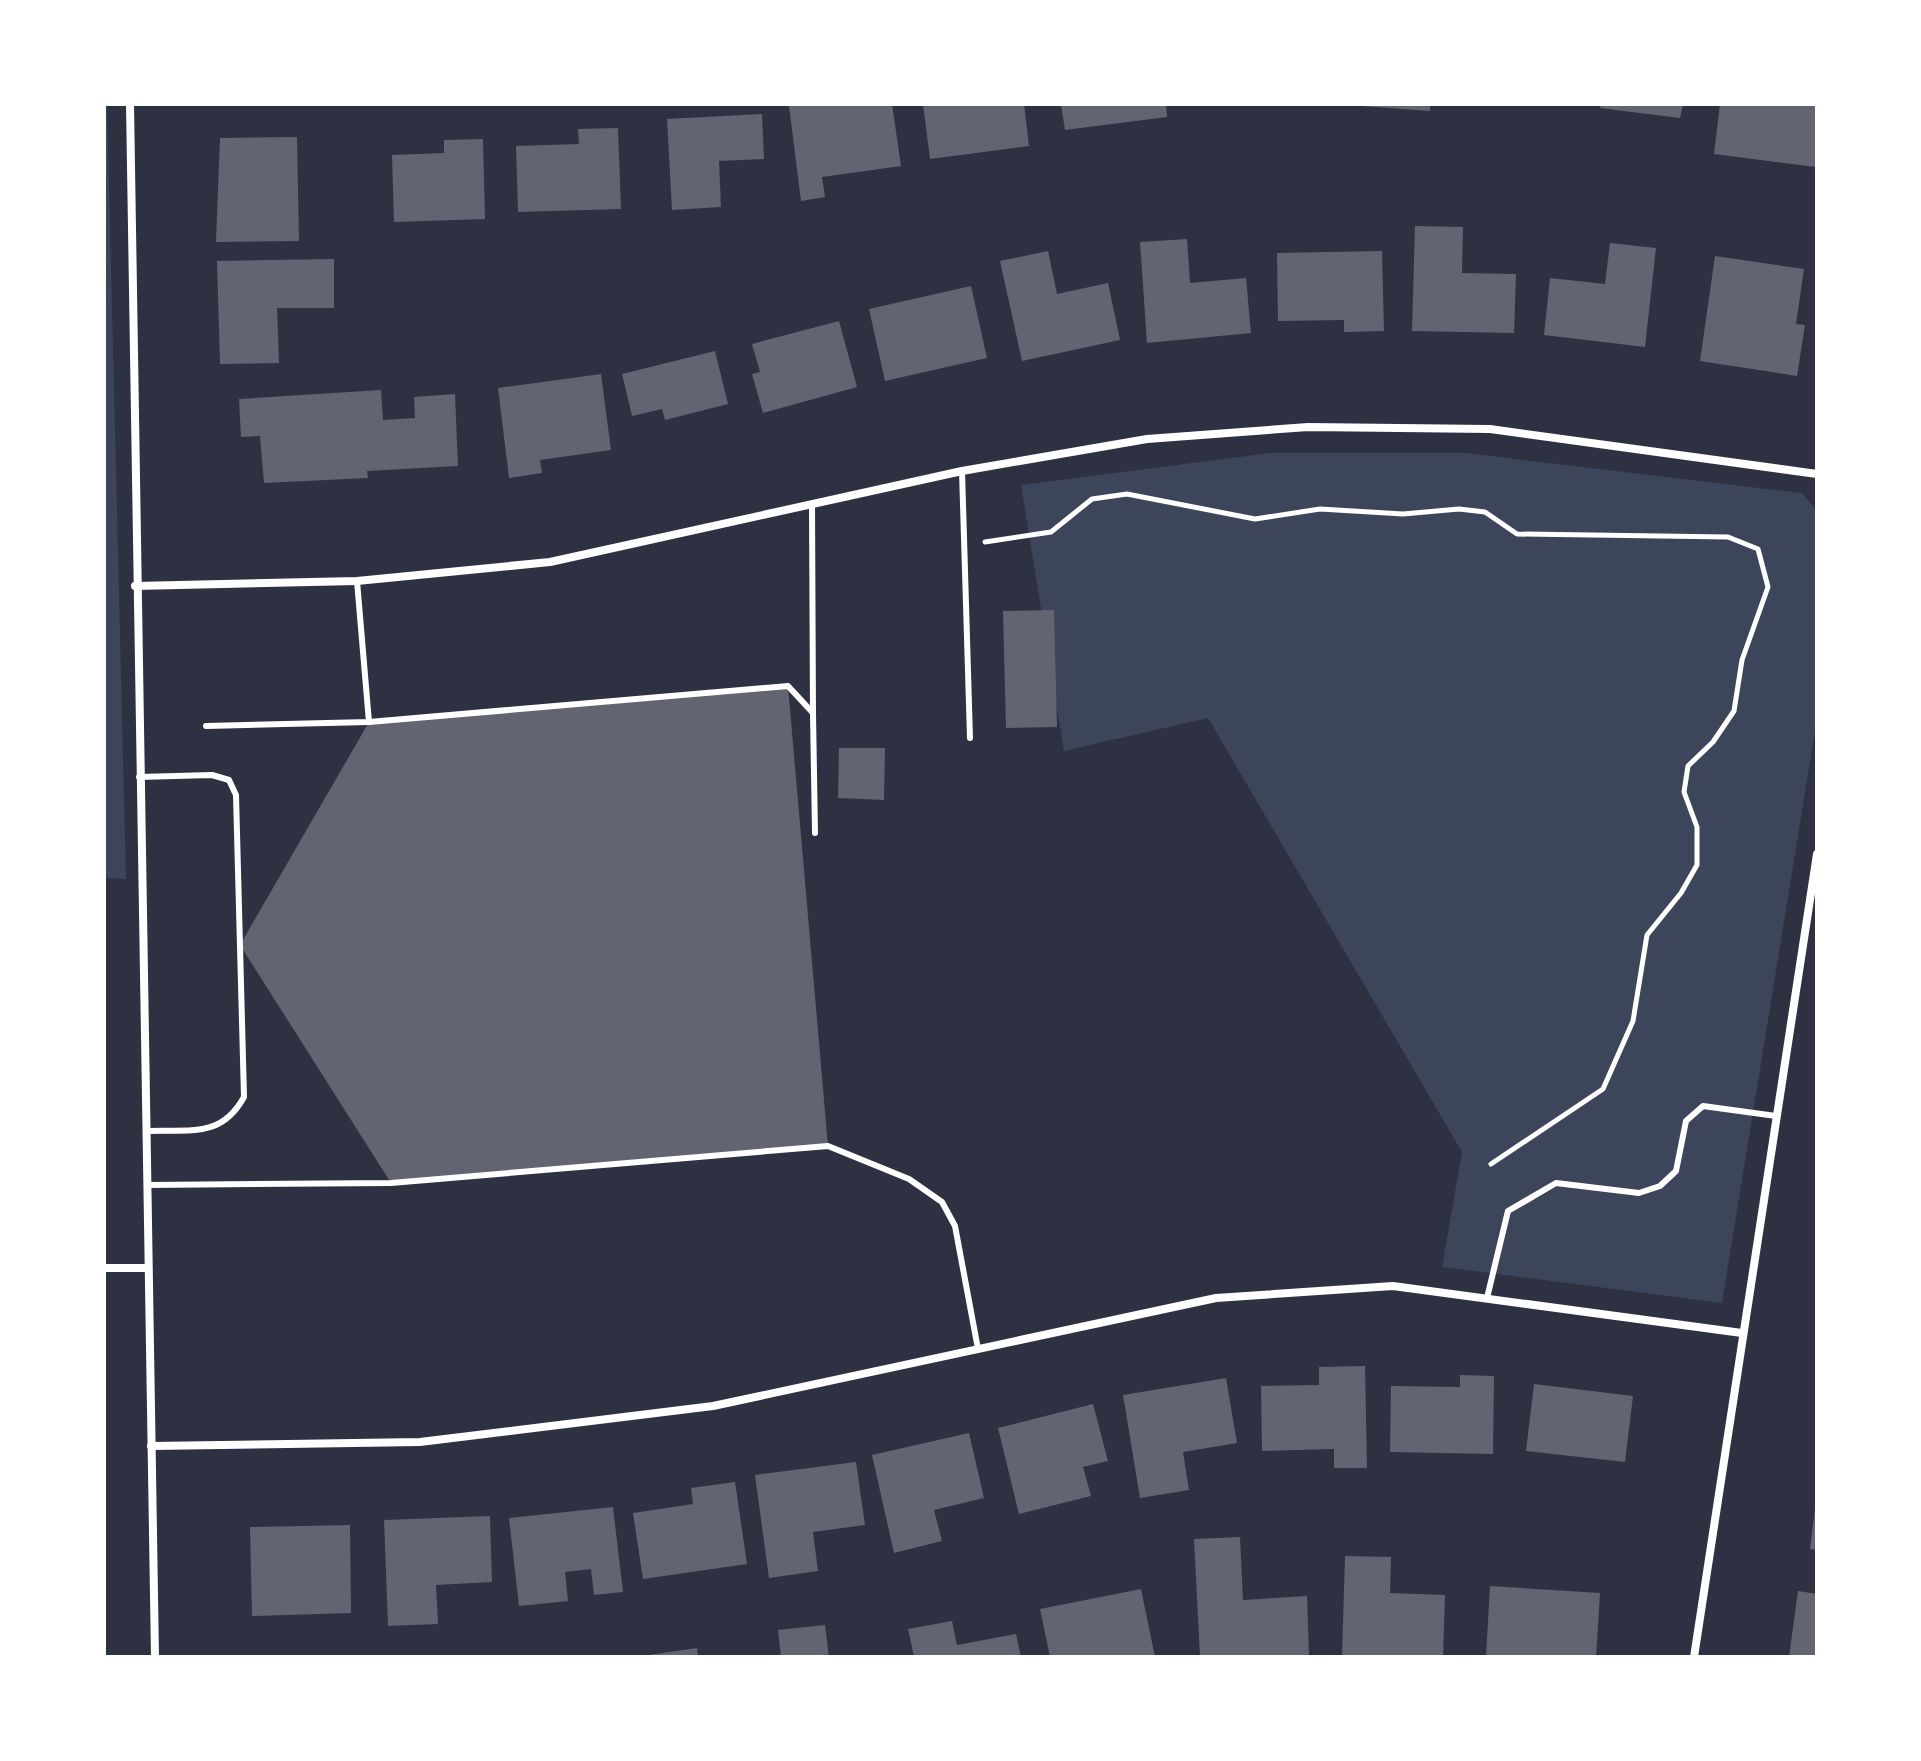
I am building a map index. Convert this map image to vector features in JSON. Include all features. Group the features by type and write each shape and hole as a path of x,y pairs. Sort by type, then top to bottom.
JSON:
{"street":[{"path":"130,104 135,586 155,1657"},
{"path":"135,586 357,581 550,562 962,471 1147,439 1308,427 1490,429 1817,474"},
{"path":"1694,1657 1817,854"},
{"path":"104,1268 148,1268"},
{"path":"151,1446 420,1442 713,1406 1216,1298 1393,1286 1742,1333"}],"lane":[{"path":"962,471 970,738"},
{"path":"812,504 815,833"},
{"path":"357,581 369,722"},
{"path":"206,726 369,722 788,686 813,713"},
{"path":"139,777 212,775 229,780 236,795 244,1097 234,1116 217,1127 146,1131"},
{"path":"1487,1298 1508,1211 1556,1183 1639,1193 1660,1186 1676,1171 1686,1121 1703,1106 1776,1116"},
{"path":"147,1185 391,1183 828,1146 909,1179 942,1202 955,1226 978,1349"}],"path":[{"path":"965,545 1051,532 1092,499 1127,494 1255,519 1320,509 1403,514 1459,509 1485,512 1517,534 1728,537 1758,549 1768,587 1742,660 1734,711 1713,742 1688,766 1684,792 1697,827 1697,865 1681,893 1647,935 1633,1021 1603,1089 1491,1164"}],"shaded area":[{"path":"104,104 107,104 126,879 104,878"},
{"path":"1270,453 1466,453 1802,493 1817,511 1817,719 1722,1303 1442,1267 1462,1152 1208,718 1064,751 1021,485"}],"building":[{"path":"892,104 901,166 822,177 825,197 801,201 789,106"},
{"path":"923,104 1024,104 1029,146 930,159"},
{"path":"1061,104 1166,104 1167,117 1065,130"},
{"path":"1334,104 1430,104 1430,111"},
{"path":"1601,104 1683,104 1680,118 1600,108"},
{"path":"1720,104 1817,104 1816,167 1714,154"},
{"path":"762,114 764,159 719,161 721,207 672,210 667,119"},
{"path":"618,128 621,209 518,212 516,146 579,144 578,129"},
{"path":"297,137 299,241 216,242 220,138"},
{"path":"483,139 485,219 394,222 392,155 444,153 444,140"},
{"path":"1415,226 1463,227 1462,273 1516,274 1514,333 1412,331"},
{"path":"1187,239 1190,283 1246,278 1251,333 1147,343 1140,242"},
{"path":"1610,243 1656,248 1645,347 1544,335 1550,278 1605,284"},
{"path":"1048,251 1057,294 1108,283 1120,340 1022,361 1000,261"},
{"path":"1382,251 1384,331 1344,332 1344,320 1278,321 1277,253"},
{"path":"1715,256 1804,269 1796,324 1805,325 1797,376 1700,361"},
{"path":"334,259 334,308 277,308 279,363 220,364 217,261"},
{"path":"971,286 987,358 885,381 869,309"},
{"path":"839,321 857,387 763,413 752,374 760,372 752,344"},
{"path":"715,351 728,404 665,420 662,409 632,416 622,374"},
{"path":"601,374 611,450 540,460 542,473 509,478 498,388"},
{"path":"381,390 383,420 415,418 414,397 455,394 458,466 367,471 368,478 264,483 260,436 241,437 239,399"},
{"path":"1054,610 1057,727 1006,728 1003,611"},
{"path":"788,686 828,1146 391,1183 240,945 369,722"},
{"path":"839,748 885,748 884,800 838,798"},
{"path":"1365,1366 1367,1468 1334,1468 1334,1449 1262,1451 1261,1386 1319,1385 1319,1367"},
{"path":"1460,1375 1494,1376 1493,1454 1390,1452 1391,1386 1460,1387"},
{"path":"1226,1378 1237,1443 1183,1452 1189,1490 1140,1498 1123,1395"},
{"path":"1534,1384 1633,1396 1625,1462 1526,1451"},
{"path":"1093,1404 1108,1461 1083,1467 1091,1496 1019,1514 998,1428"},
{"path":"969,1433 984,1498 934,1510 942,1541 894,1553 872,1455"},
{"path":"856,1462 865,1525 813,1532 818,1571 769,1578 755,1475"},
{"path":"735,1482 747,1564 643,1579 633,1513 693,1504 691,1488"},
{"path":"613,1507 623,1592 594,1595 591,1569 565,1572 568,1601 519,1606 509,1518"},
{"path":"1817,1509 1817,1550 1810,1549"},
{"path":"490,1516 492,1582 436,1585 438,1624 388,1626 384,1520"},
{"path":"350,1525 351,1613 252,1616 250,1527"},
{"path":"1240,1537 1243,1600 1307,1596 1309,1655 1200,1657 1194,1539"},
{"path":"1345,1556 1391,1557 1390,1593 1445,1595 1443,1657 1342,1656"},
{"path":"1490,1586 1600,1593 1596,1657 1486,1657"},
{"path":"1141,1589 1155,1657 1050,1657 1040,1609"},
{"path":"1798,1591 1817,1594 1817,1657 1789,1657"},
{"path":"952,1621 957,1645 1016,1634 1021,1657 914,1657 908,1629"},
{"path":"825,1625 829,1657 781,1657 778,1630"},
{"path":"697,1648 698,1657 649,1657 649,1655"}]}
